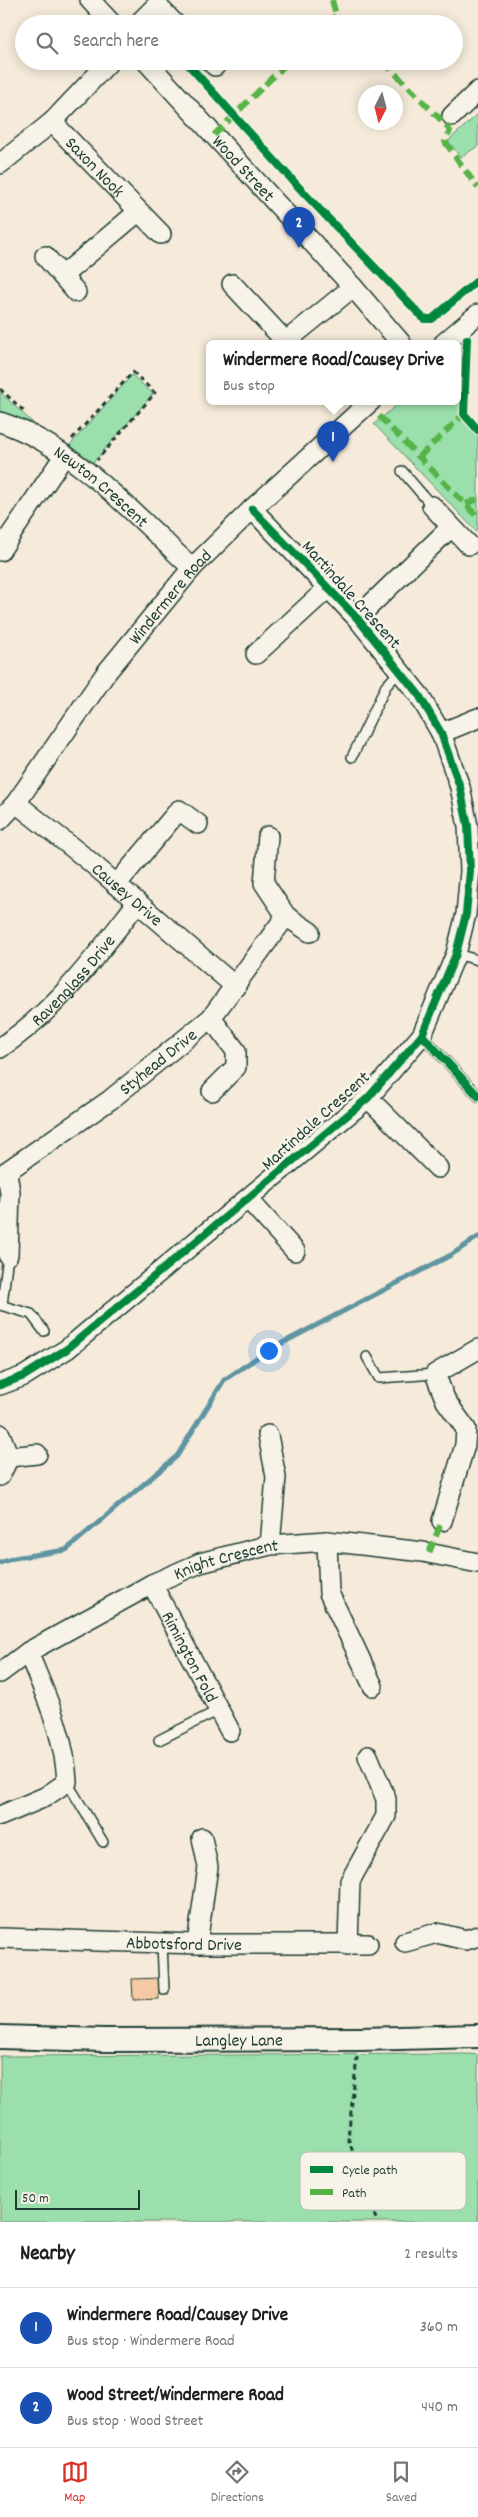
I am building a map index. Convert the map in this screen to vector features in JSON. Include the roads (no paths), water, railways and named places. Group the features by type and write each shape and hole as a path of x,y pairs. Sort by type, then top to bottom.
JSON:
{"street":[{"path":"90,0 104,15"},
{"path":"147,15 160,3 168,15"},
{"path":"0,164 52,122 101,70"},
{"name":"Wood Street","path":"154,70 353,287 398,340"},
{"path":"452,116 478,91"},
{"name":"Saxon Nook","path":"52,122 161,234"},
{"name":"Saxon Nook","path":"62,276 138,212"},
{"path":"45,256 76,292"},
{"path":"232,284 282,340"},
{"path":"289,340 353,287"},
{"path":"448,340 478,314"},
{"name":"Windermere Road","path":"0,820 16,803 106,673 192,568 252,509 366,405"},
{"name":"Newton Crescent","path":"0,422 35,436 86,472 192,568"},
{"path":"0,551 62,454"},
{"path":"432,506 473,549"},
{"name":"Martindale Crescent","path":"0,1385 24,1376 67,1349 249,1200 368,1098 422,1035 456,954 466,914 473,826 441,733 419,695 401,670 357,618 252,509"},
{"path":"357,618 451,527"},
{"path":"256,654 328,588"},
{"path":"441,733 478,718"},
{"name":"Causey Drive","path":"16,803 116,884 236,987"},
{"path":"116,884 179,810 198,824"},
{"path":"268,836 264,882 286,916 310,932"},
{"name":"Ravenglass Drive","path":"0,1048 28,1029 75,983 137,903"},
{"name":"Styhead Drive","path":"4,1175 110,1100 211,1018 236,987 286,916"},
{"path":"211,1018 236,1051 236,1067 212,1091"},
{"path":"368,1098 413,1155 438,1168"},
{"path":"4,1175 10,1192 8,1255"},
{"path":"249,1200 267,1234 295,1251"},
{"path":"442,1521 465,1445 466,1429 446,1401 434,1374 478,1349"},
{"path":"0,1434 9,1458 0,1476"},
{"path":"268,1435 276,1477 270,1545"},
{"path":"9,1458 37,1454"},
{"path":"328,1542 329,1593 373,1686"},
{"name":"Knight Crescent","path":"0,1673 28,1652 152,1584 200,1564 270,1545 328,1542 423,1552 478,1562"},
{"name":"Rimington Fold","path":"152,1584 230,1731"},
{"path":"0,1816 45,1796 67,1782 66,1759 56,1721 28,1652"},
{"path":"348,1945 350,1881 386,1816 386,1799 368,1756"},
{"path":"197,1944 208,1868 202,1838"},
{"path":"405,1942 436,1933 466,1940 478,1936"},
{"name":"Abbotsford Drive","path":"0,1938 197,1944 368,1944"},
{"name":"Langley Lane","path":"0,2037 104,2040 360,2040 478,2036"}],"lane":[{"path":"402,471 432,506"},
{"path":"352,757 386,686 401,670"},
{"path":"456,954 478,960"},
{"path":"422,1035 478,1096"},
{"path":"8,1255 1,1305 31,1314 44,1331"},
{"path":"367,1357 379,1378 434,1374"},
{"path":"159,1740 219,1710"},
{"path":"67,1782 103,1842"},
{"path":"162,1943 164,1990"}],"waterway":[{"path":"0,1563 14,1558 66,1550 177,1456 224,1380 267,1351 451,1255 478,1237"}],"place":[{"name":"Wood Street/Windermere Road","path":"299,248"},
{"name":"Windermere Road/Causey Drive","path":"333,462"}]}
